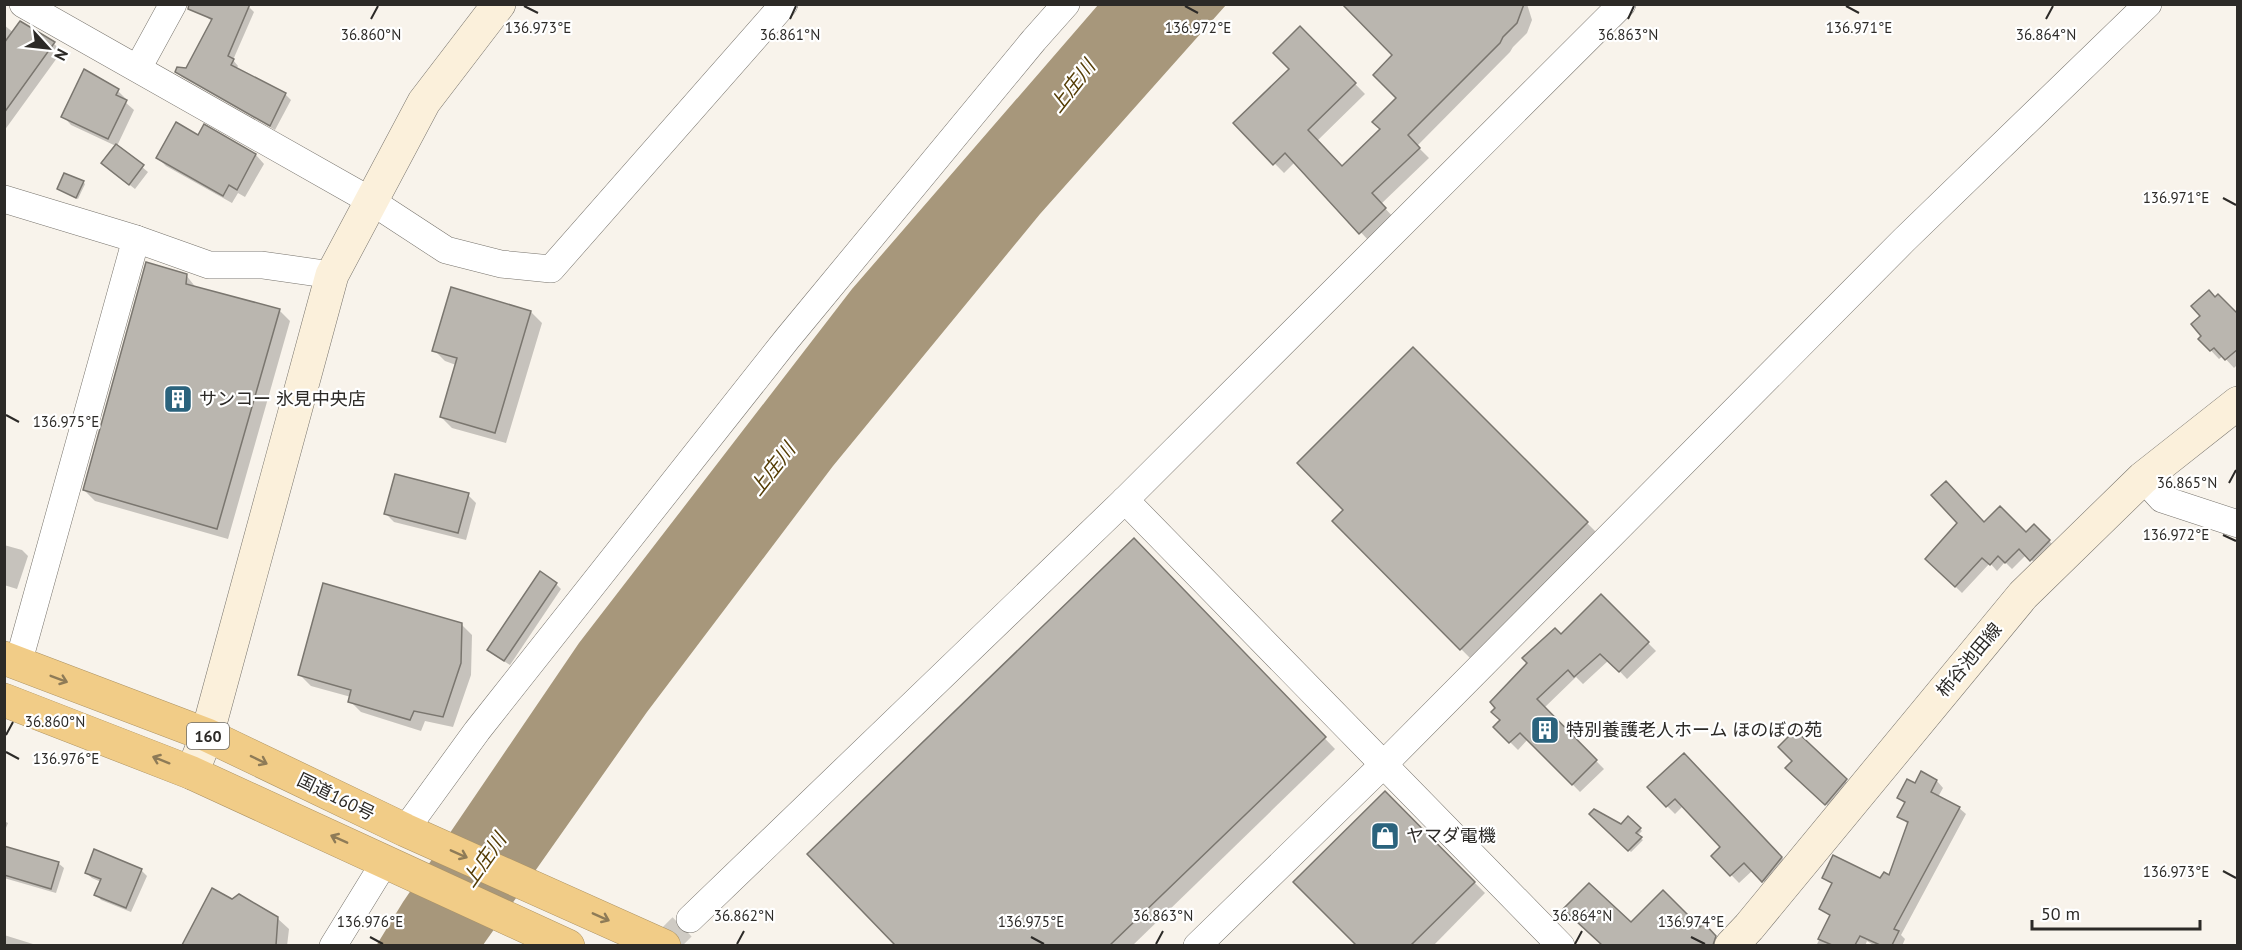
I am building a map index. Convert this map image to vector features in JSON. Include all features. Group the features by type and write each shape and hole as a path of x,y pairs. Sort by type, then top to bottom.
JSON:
{"highway":[{"name":"国道160号","path":"11,661 207,735 405,830 664,945"},
{"name":"国道160号","path":"4,700 192,773 389,862 541,937"}],"street":[{"path":"23,4 370,201 446,250 501,264 551,269 784,4"},
{"path":"138,68 173,4"},
{"path":"192,773 207,735 332,275 424,102 499,4"},
{"path":"405,830 477,731 787,339 1066,4"},
{"path":"690,919 1125,500 1622,4"},
{"path":"1197,945 1384,764 1904,240 2148,4"},
{"path":"4,199 136,239 209,265 262,265 332,275"},
{"path":"11,661 136,239"},
{"name":"柿谷池田線","path":"1731,945 1749,927 2023,595 2143,478 2238,403"},
{"path":"2143,478 2162,499 2238,524"},
{"path":"1125,500 1561,945"},
{"path":"333,945 389,862"}],"water":[{"name":"上庄川","path":"1098,5 1226,5 1040,214 833,466 647,712 483,945 376,946 403,902 579,643 852,289"}],"building":[{"path":"189,4 250,4 228,56 234,59 231,65 286,93 270,126 175,72 177,67 186,68 212,19 188,9"},
{"path":"1342,4 1524,4 1517,23 1500,43 1408,135 1420,148 1372,193 1386,208 1359,234 1285,153 1273,165 1233,123 1289,69 1273,53 1300,26 1356,83 1308,130 1342,166 1380,129 1372,122 1396,98 1373,75 1392,55"},
{"path":"20,21 55,42 4,113 4,43"},
{"path":"84,69 119,89 116,95 127,100 108,139 61,117"},
{"path":"176,122 198,135 204,124 256,154 237,190 229,185 223,196 156,158"},
{"path":"116,144 144,165 129,185 101,163"},
{"path":"64,173 84,181 76,198 57,189"},
{"name":"サンコー 氷見中央店","path":"146,262 187,274 186,284 280,309 217,529 83,490"},
{"path":"451,287 531,311 495,433 440,417 457,358 432,351"},
{"path":"2209,290 2215,297 2218,294 2238,314 2238,349 2225,360 2214,348 2210,351 2198,339 2201,336 2191,324 2200,316 2191,306"},
{"path":"1413,347 1588,522 1460,650 1332,521 1343,510 1297,463"},
{"path":"395,474 469,493 458,533 384,514"},
{"path":"1946,481 1984,522 2000,506 2026,532 2034,524 2050,540 2030,561 2019,549 2005,563 1998,556 1990,565 1982,558 1955,587 1925,559 1957,523 1931,495"},
{"path":"1134,538 1326,737 1110,945 895,945 807,854"},
{"path":"540,571 557,583 504,661 487,650"},
{"path":"323,583 462,623 461,663 443,717 414,711 410,720 348,702 351,690 298,675"},
{"path":"1601,594 1649,642 1619,672 1600,654 1574,677 1568,670 1537,699 1597,760 1572,785 1520,733 1509,743 1493,727 1500,720 1491,712 1495,708 1490,702 1527,663 1522,658 1555,628 1561,634"},
{"path":"1795,730 1847,779 1825,805 1785,768 1792,761 1778,747"},
{"path":"1684,753 1782,857 1762,882 1744,863 1730,876 1711,856 1720,847 1675,799 1666,807 1647,787"},
{"path":"1921,771 1937,780 1931,792 1960,807 1894,929 1899,931 1892,945 1880,945 1860,936 1855,945 1832,945 1818,939 1830,915 1819,909 1832,883 1822,878 1833,855 1880,878 1884,872 1889,875 1908,822 1897,817 1905,802 1897,798 1907,779 1915,783"},
{"name":"ヤマダ電機","path":"1385,791 1475,882 1411,945 1356,945 1293,882"},
{"path":"1594,809 1621,824 1628,816 1641,828 1636,833 1642,837 1628,851 1589,814"},
{"path":"4,846 59,862 51,889 4,875"},
{"path":"94,849 142,869 126,908 94,895 101,879 85,873"},
{"path":"1589,883 1631,922 1663,890 1700,927 1704,923 1716,936 1713,945 1602,945 1563,909"},
{"path":"212,888 232,899 239,894 278,917 276,945 182,945"}],"tunnel":[{"path":"663,946 690,919"}],"place":[{"name":"サンコー 氷見中央店","path":"178,399"},
{"name":"特別養護老人ホーム ほのぼの苑","path":"1545,730"},
{"name":"ヤマダ電機","path":"1385,836"}]}
